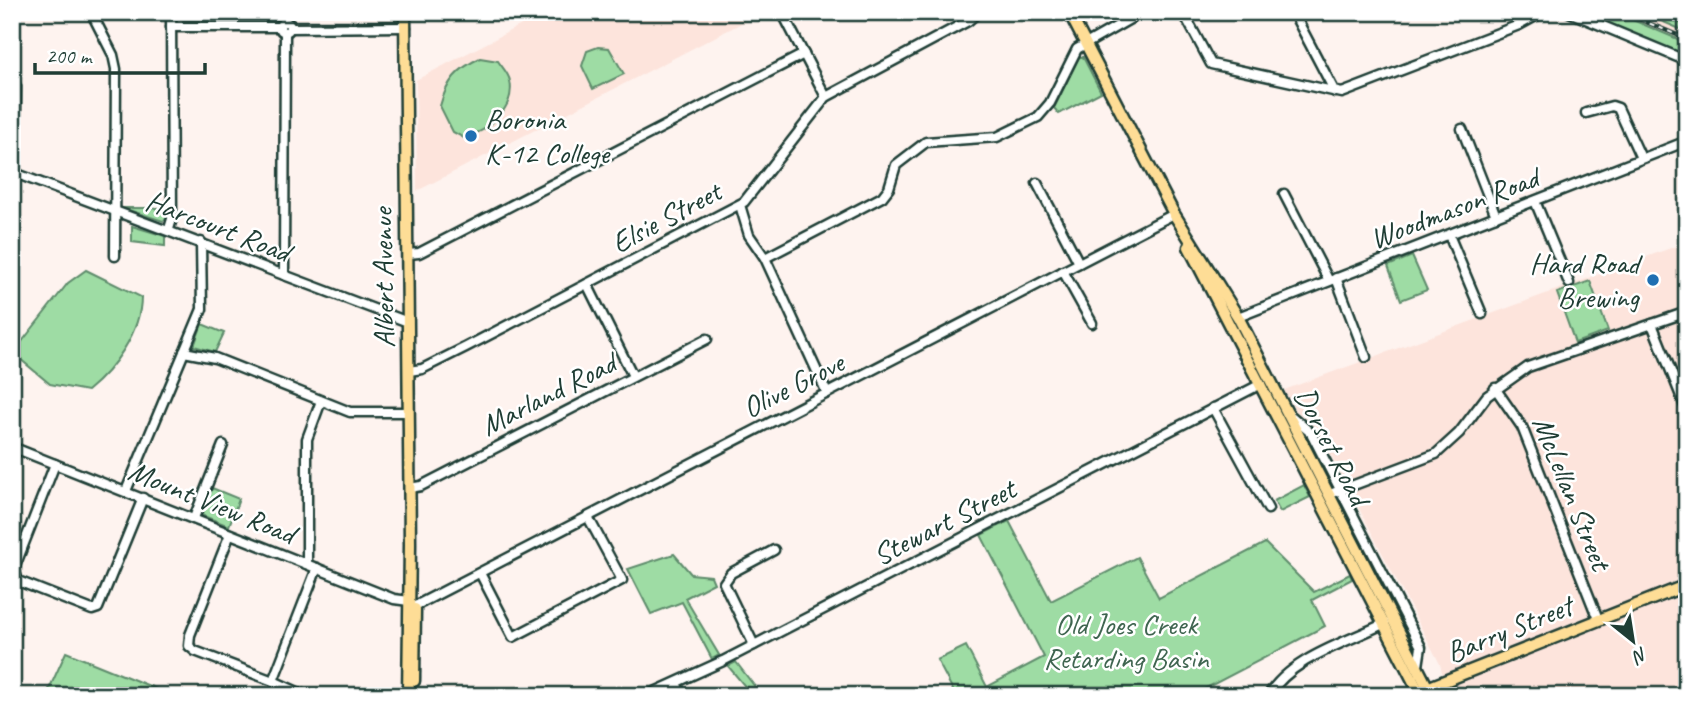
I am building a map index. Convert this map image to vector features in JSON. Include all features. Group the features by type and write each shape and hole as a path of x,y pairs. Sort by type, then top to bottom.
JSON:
{"main road":[{"name":"Albert Avenue","path":"405,12 414,696"},
{"name":"Dorset Road","path":"1069,12 1176,219 1266,382 1385,623 1425,693"},
{"name":"Dorset Road","path":"1266,382 1289,414 1418,666 1425,693"},
{"name":"Barry Street","path":"1425,693 1598,619 1687,585"},
{"name":"Albert Avenue","path":"408,696 412,604"}],"street":[{"path":"91,12 113,55 116,69 115,256"},
{"path":"169,229 172,219 171,12"},
{"path":"284,275 285,12"},
{"path":"782,12 826,97"},
{"name":"Elsie Street","path":"409,371 422,369 740,205 826,97 968,21 978,12"},
{"path":"765,258 882,197 889,188 896,165 926,142 938,138 997,137 1038,117 1050,103 1077,49 1142,12"},
{"path":"1183,12 1211,64 1342,93 1529,21 1543,12"},
{"path":"1293,12 1335,92"},
{"path":"1569,12 1687,61"},
{"path":"171,27 406,27"},
{"path":"408,254 419,253 804,54"},
{"path":"12,78 16,87 14,172"},
{"path":"1586,113 1612,106 1618,108 1641,158"},
{"path":"1462,129 1496,216"},
{"name":"Woodmason Road","path":"1233,319 1687,141"},
{"name":"Harcourt Road","path":"14,172 408,322"},
{"path":"1037,183 1079,263"},
{"path":"1284,194 1332,280 1366,357"},
{"path":"1535,201 1569,283"},
{"path":"740,205 749,235 765,258 827,393"},
{"name":"Olive Grove","path":"412,604 433,597 480,573 1063,271 1176,219"},
{"path":"1449,235 1482,314"},
{"path":"126,491 202,309 201,243"},
{"path":"1063,271 1092,323"},
{"path":"587,285 633,376"},
{"path":"1330,494 1436,454 1459,433 1496,388 1528,367 1687,312"},
{"path":"1652,324 1687,411"},
{"name":"Marland Road","path":"410,488 432,480 707,339"},
{"path":"184,352 215,358 350,412 409,412"},
{"name":"Stewart Street","path":"646,696 754,645 1266,382"},
{"name":"McLellan Street","path":"1496,388 1522,427 1598,619"},
{"path":"307,564 307,439 321,401"},
{"path":"1213,408 1268,509"},
{"path":"1289,414 1311,433 1341,489 1421,648 1422,659 1418,666"},
{"path":"194,518 223,445"},
{"name":"Mount View Road","path":"12,447 412,604"},
{"path":"55,464 14,569 18,581 92,610 97,608 143,498"},
{"path":"480,573 513,637 573,606 622,580 588,517"},
{"path":"230,534 190,635 189,646 195,651 302,694 317,695"},
{"path":"754,645 724,583 731,573 774,550"},
{"path":"273,681 317,568"},
{"path":"1268,696 1290,671 1385,623"},
{"path":"676,683 682,696"}],"shaded area":[{"name":"Boronia K-12 College","path":"546,12 763,12 417,191 416,80"},
{"path":"1614,12 1640,12 1687,32 1687,43"},
{"path":"1687,242 1687,696 1444,696 1446,689 1440,664 1316,426 1295,410 1284,390"}],"green space":[{"path":"1577,12 1614,12 1687,43 1687,58"},
{"path":"1640,12 1653,12 1687,26 1687,32"},
{"path":"598,47 609,48 624,74 593,89 582,66 587,51"},
{"path":"1079,57 1083,57 1101,92 1059,114 1054,108"},
{"path":"480,58 498,61 508,76 511,91 509,100 498,117 482,130 464,138 453,132 440,106 454,77"},
{"path":"122,208 167,208 167,219 163,221"},
{"path":"132,226 165,236 165,246 132,242"},
{"path":"1412,256 1427,290 1401,300 1388,266"},
{"path":"86,270 141,297 136,323 124,349 107,372 87,391 50,384 13,353 68,283"},
{"path":"1590,281 1608,331 1575,343 1557,293"},
{"path":"202,324 224,333 215,352 194,346"},
{"path":"1304,485 1310,497 1280,512 1274,501"},
{"path":"212,488 239,499 229,526 201,515"},
{"name":"Old Joes Creek Retarding Basin","path":"1009,521 1051,601 1137,557 1159,598 1265,543 1314,592 1350,574 1352,579 1312,600 1325,626 1191,696 956,696 937,660 966,646 987,687 1044,657 981,535"},
{"path":"674,554 691,574 711,576 714,583 685,598 719,655 712,659 682,602 651,614 628,569"},
{"path":"66,652 174,696 46,696"},
{"path":"736,662 762,696 753,696 728,666"}],"railway":[{"path":"1622,12 1687,39"}],"place":[{"name":"Boronia K-12 College","path":"471,136"},
{"name":"Hard Road Brewing","path":"1653,280"}]}
